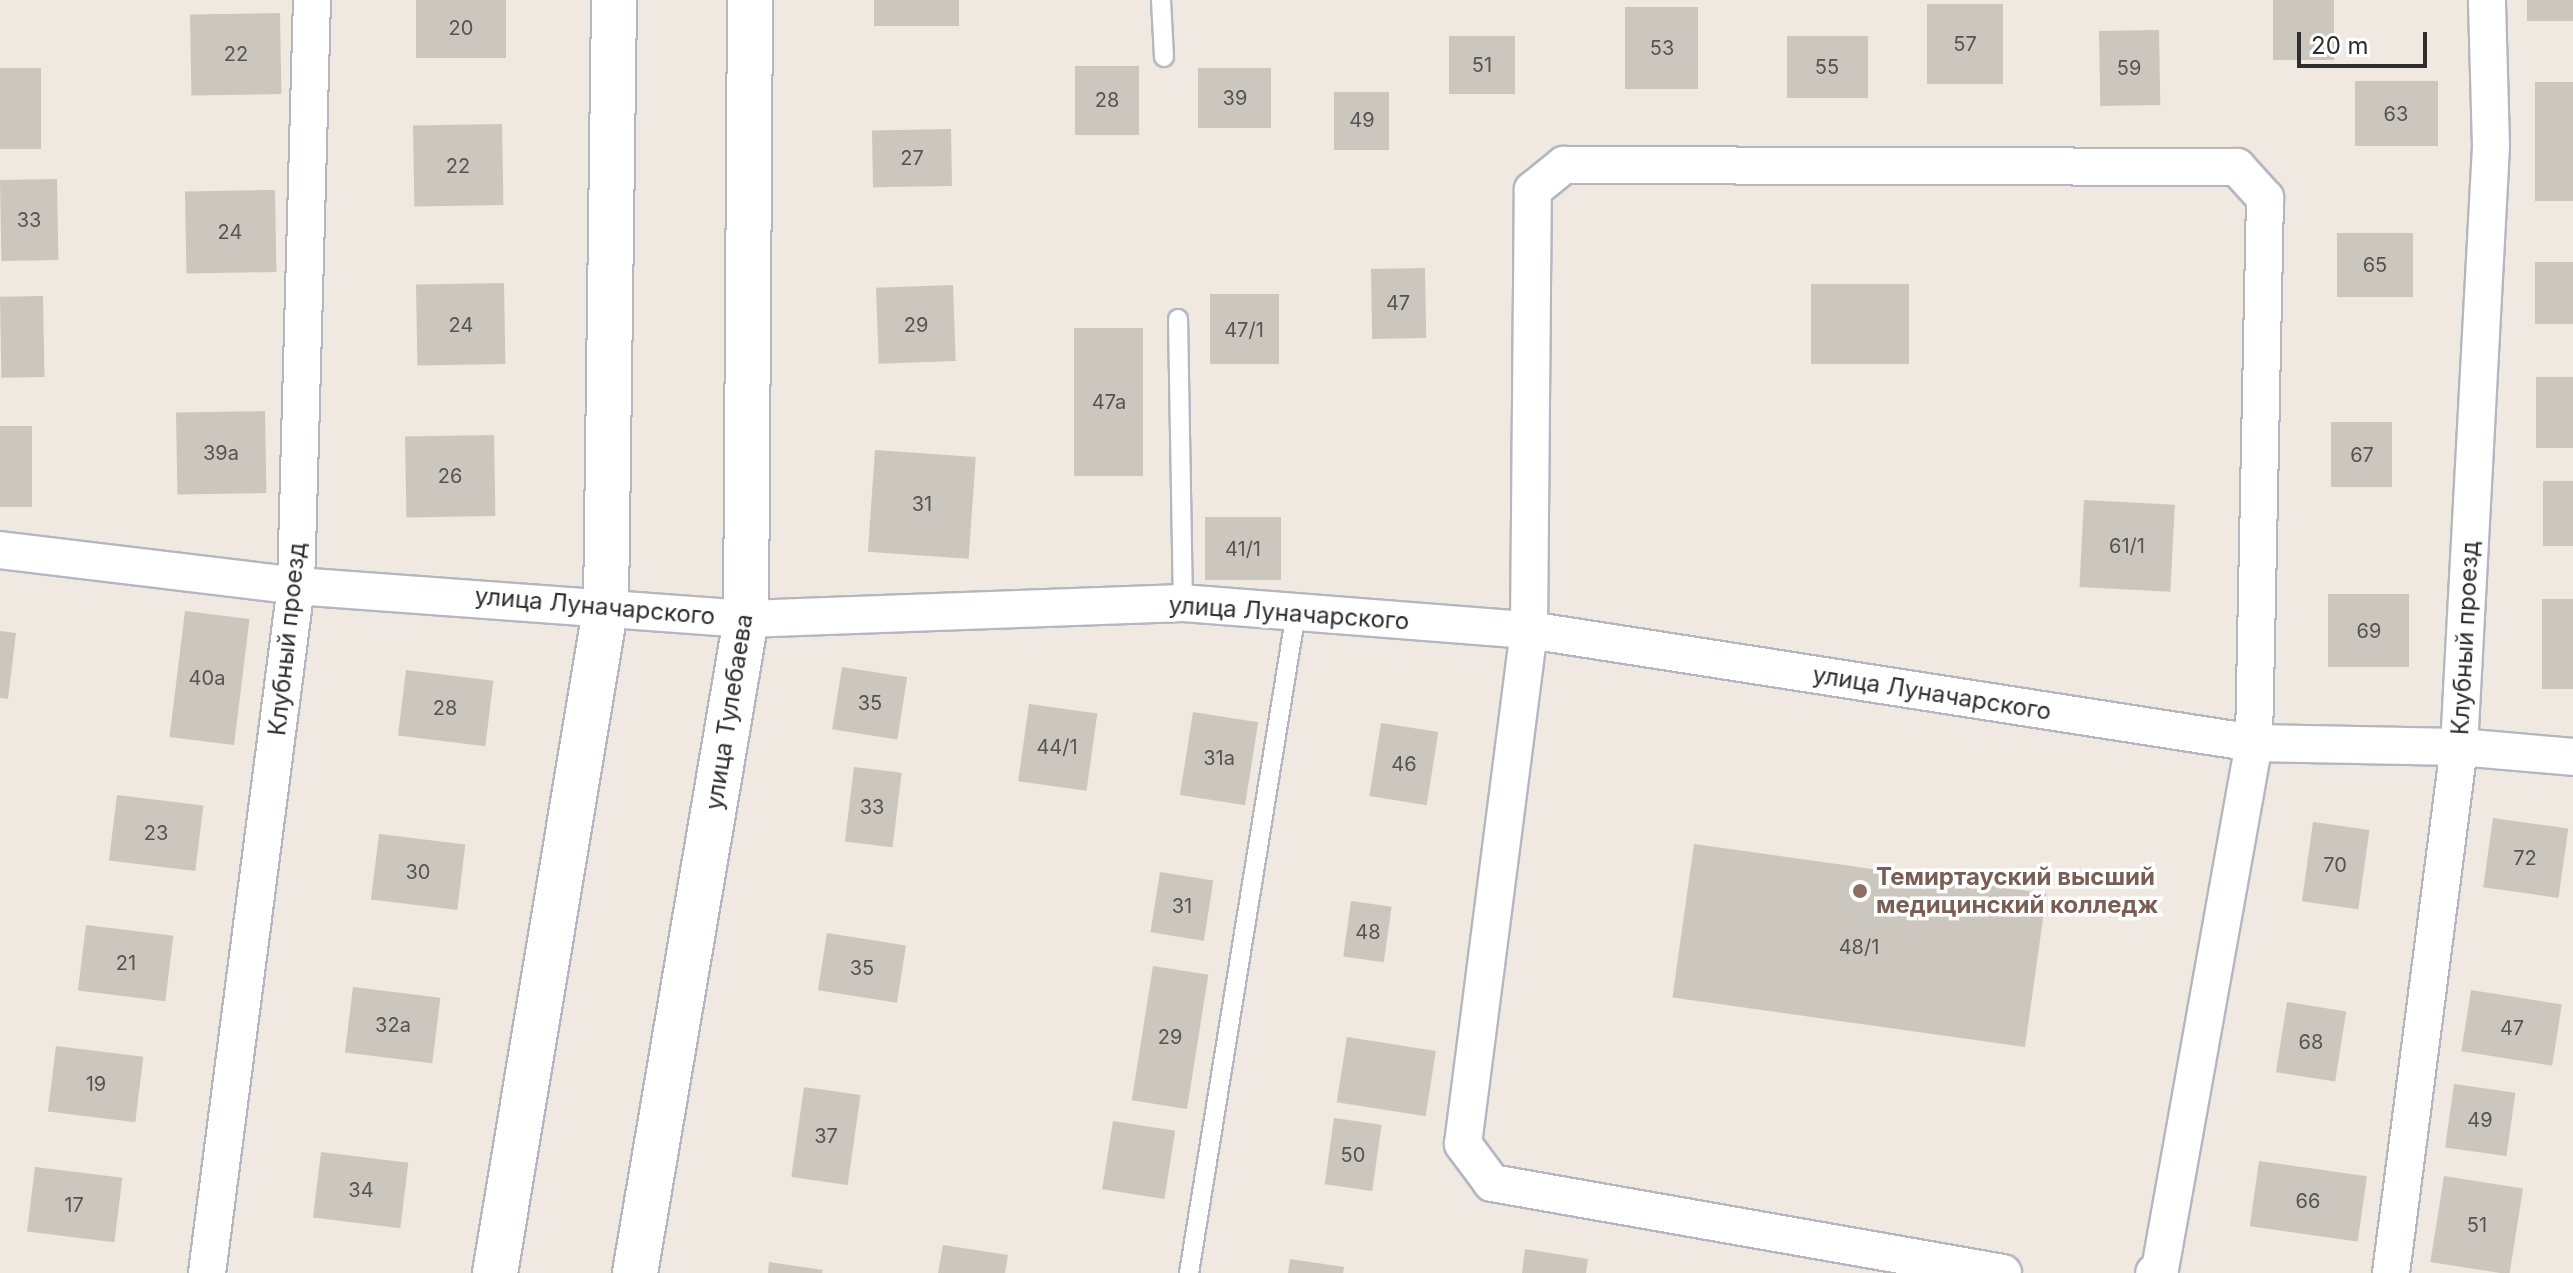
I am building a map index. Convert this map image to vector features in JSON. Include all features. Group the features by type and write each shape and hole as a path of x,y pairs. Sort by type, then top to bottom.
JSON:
{"street":[{"name":"Клубный проезд","path":"207,1273 296,586 312,0"},
{"path":"495,1273 606,605 614,0"},
{"name":"улица Тулебаева","path":"635,1273 746,619 750,0"},
{"name":"Клубный проезд","path":"2391,1273 2459,747 2491,146 2487,0"},
{"path":"2003,1273 1492,1183 1463,1144 1529,630 1533,190 1564,165 2237,167 2265,198 2254,743 2160,1269 2154,1273"},
{"name":"улица Луначарского","path":"0,550 296,586 606,605 746,619 1183,603 1529,630 2254,743 2459,747 2573,757"}],"lane":[{"path":"1161,0 1164,57"},
{"path":"1178,319 1183,603"},
{"path":"1189,1273 1296,612"}],"building":[{"path":"416,0 506,0 506,58 416,58"},
{"path":"874,0 959,0 959,26 874,26"},
{"path":"2273,0 2334,0 2334,60 2273,60"},
{"path":"2527,0 2573,0 2573,21 2527,21"},
{"path":"1927,4 2003,4 2003,84 1927,84"},
{"path":"1625,7 1698,7 1698,89 1625,89"},
{"path":"280,13 281,94 191,96 190,15"},
{"path":"2159,30 2160,105 2100,106 2099,31"},
{"path":"1449,36 1515,36 1515,94 1449,94"},
{"path":"1787,36 1868,36 1868,98 1787,98"},
{"path":"1075,66 1139,66 1139,135 1075,135"},
{"path":"0,68 41,68 41,149 0,149"},
{"path":"1198,68 1271,68 1271,128 1198,128"},
{"path":"2355,81 2438,81 2438,146 2355,146"},
{"path":"2535,82 2573,82 2573,201 2535,201"},
{"path":"1334,92 1389,92 1389,150 1334,150"},
{"path":"502,124 503,205 414,207 413,126"},
{"path":"951,129 952,186 873,187 872,130"},
{"path":"57,179 58,260 1,261 0,180"},
{"path":"275,190 276,272 186,274 185,192"},
{"path":"2337,233 2413,233 2413,297 2337,297"},
{"path":"2535,262 2573,262 2573,324 2535,324"},
{"path":"1425,268 1426,338 1372,339 1371,269"},
{"path":"504,283 505,364 417,366 416,285"},
{"path":"1811,284 1909,284 1909,364 1811,364"},
{"path":"953,285 956,361 879,364 876,288"},
{"path":"1210,294 1279,294 1279,364 1210,364"},
{"path":"43,296 44,377 1,378 0,297"},
{"path":"1074,328 1143,328 1143,476 1074,476"},
{"path":"2536,377 2573,377 2573,448 2536,448"},
{"path":"265,411 266,493 177,495 176,413"},
{"path":"2331,422 2392,422 2392,487 2331,487"},
{"path":"0,426 32,426 32,507 0,507"},
{"path":"494,435 495,516 406,518 405,437"},
{"path":"875,450 976,457 969,559 868,552"},
{"path":"2543,481 2573,481 2573,546 2543,546"},
{"path":"2084,500 2175,505 2170,592 2079,587"},
{"path":"1205,517 1281,517 1281,580 1205,580"},
{"path":"2328,594 2409,594 2409,667 2328,667"},
{"path":"2542,599 2573,599 2573,689 2542,689"},
{"path":"185,611 250,619 234,745 170,737"},
{"path":"0,631 16,633 8,699 0,698"},
{"path":"842,667 907,677 897,740 832,729"},
{"path":"406,670 493,681 485,746 398,736"},
{"path":"1029,704 1097,714 1086,791 1018,781"},
{"path":"1193,712 1258,722 1245,805 1180,795"},
{"path":"1381,723 1438,732 1427,805 1369,796"},
{"path":"854,767 902,773 893,847 845,841"},
{"path":"117,795 203,806 195,871 109,861"},
{"path":"2493,818 2568,829 2559,898 2483,887"},
{"path":"2313,822 2369,830 2358,909 2302,901"},
{"path":"379,834 465,845 457,910 371,900"},
{"path":"1694,844 2047,894 2025,1047 1672,997"},
{"path":"1160,872 1213,880 1204,941 1150,932"},
{"path":"1351,901 1392,907 1384,962 1343,956"},
{"path":"86,925 173,936 165,1001 78,991"},
{"path":"827,933 906,946 897,1003 818,990"},
{"path":"1153,966 1208,975 1187,1109 1132,1100"},
{"path":"353,987 440,998 432,1063 345,1053"},
{"path":"2471,990 2562,1004 2552,1066 2461,1051"},
{"path":"2287,1002 2346,1011 2335,1082 2276,1072"},
{"path":"1347,1037 1436,1051 1426,1116 1337,1102"},
{"path":"56,1046 143,1057 135,1122 48,1112"},
{"path":"2454,1084 2515,1093 2506,1156 2445,1147"},
{"path":"804,1087 860,1095 848,1185 791,1177"},
{"path":"1334,1118 1382,1125 1372,1191 1325,1184"},
{"path":"1113,1121 1175,1131 1164,1199 1102,1189"},
{"path":"321,1152 408,1163 400,1228 313,1218"},
{"path":"2259,1161 2367,1176 2358,1242 2250,1226"},
{"path":"35,1167 122,1178 114,1242 27,1232"},
{"path":"2444,1176 2523,1189 2510,1273 2430,1262"},
{"path":"943,1245 1008,1255 1005,1273 938,1273"},
{"path":"1525,1249 1588,1259 1586,1273 1522,1273"},
{"path":"1290,1259 1344,1267 1343,1273 1288,1273"},
{"path":"769,1262 823,1270 822,1273 768,1273"}],"place":[{"name":"Темиртауский высший медицинский колледж","path":"1860,891"}]}
